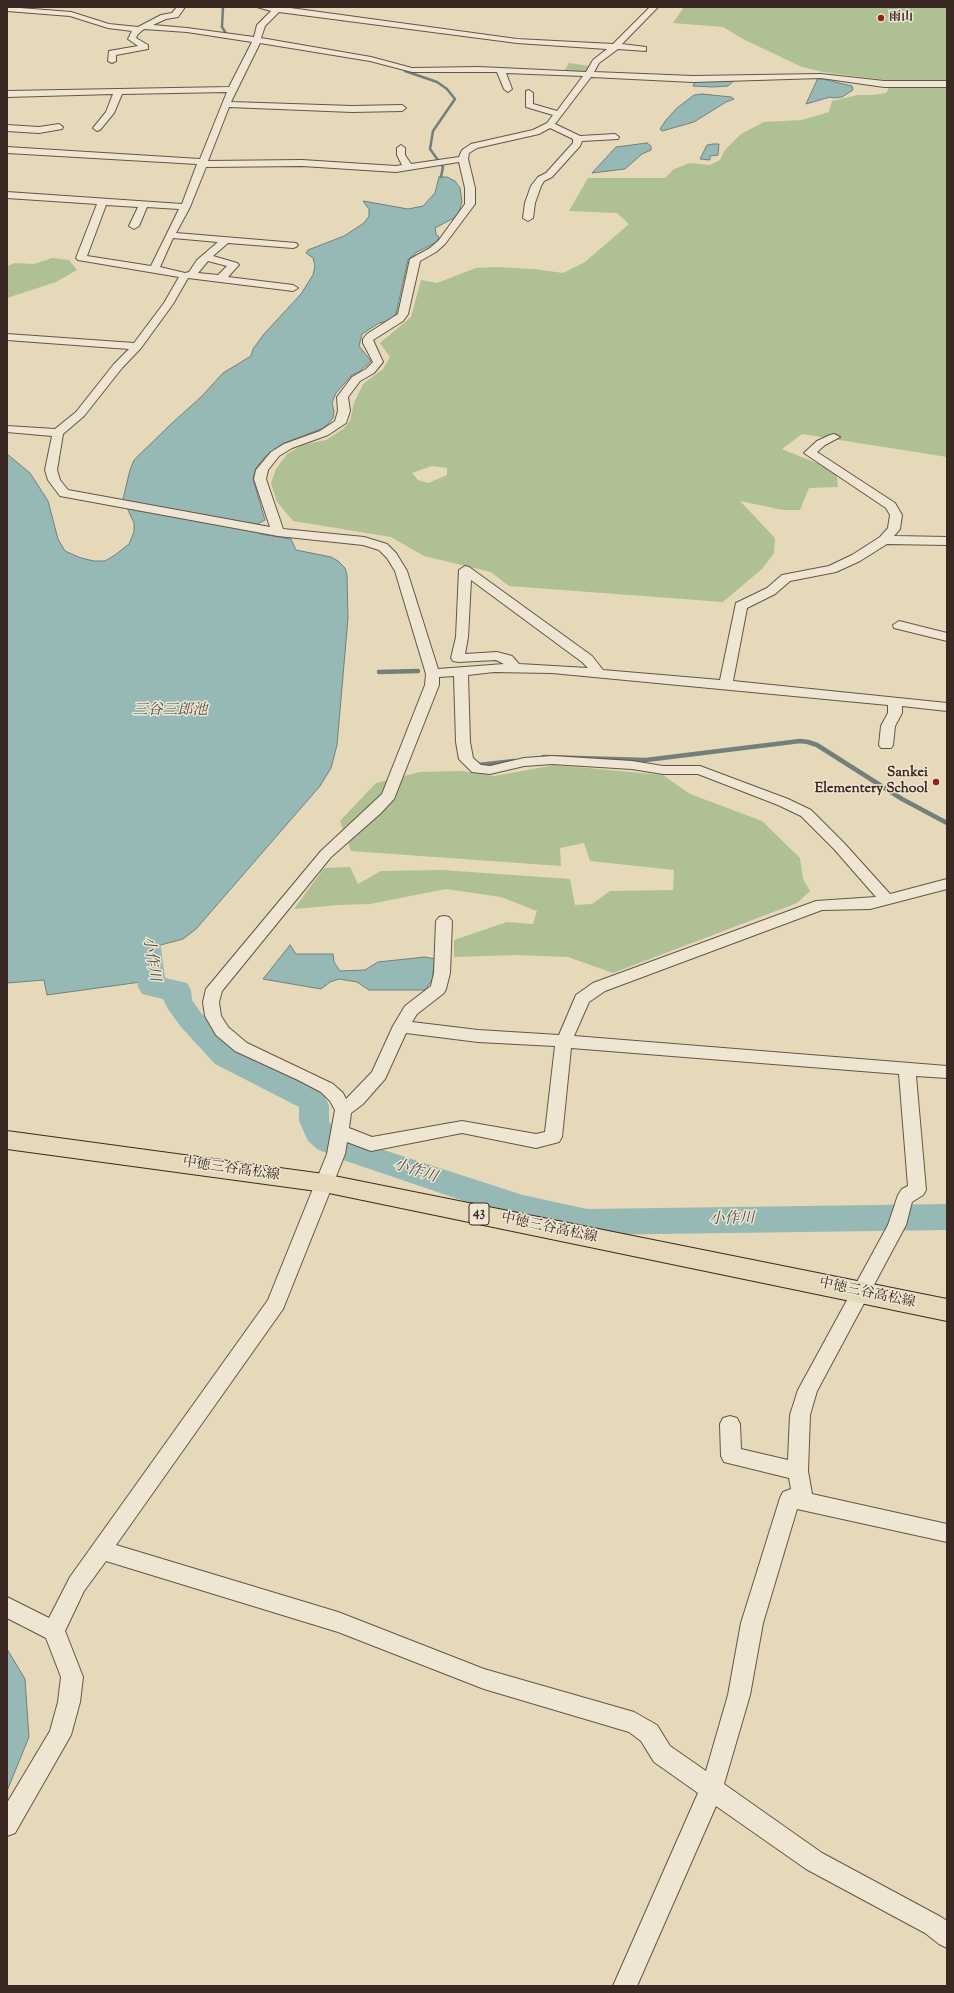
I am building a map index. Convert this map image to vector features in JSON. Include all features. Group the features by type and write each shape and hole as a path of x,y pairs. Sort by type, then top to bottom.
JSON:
{"main road":[{"name":"中徳三谷高松線","path":"7,1140 324,1183 947,1310"}],"street":[{"path":"112,61 112,54 145,47 132,39 132,36 141,28 164,17 175,15 181,7"},
{"path":"260,7 278,8 510,40 643,49"},
{"path":"278,532 261,483 262,470 275,454 288,446 324,433 340,422 344,411 342,397 356,379 370,371 378,362 377,357 368,343 368,339 399,319 403,314 415,259 438,246 470,204 470,188 463,159 468,149 474,146 536,132 550,125 590,74 596,62 615,47 654,7"},
{"path":"154,269 185,207 204,163 232,89 257,40 261,25 278,8"},
{"path":"7,9 71,14 108,26 187,30 257,40 371,59 412,70 472,69 693,79 821,76 884,84 947,84"},
{"path":"500,71 508,89"},
{"path":"7,94 232,89"},
{"path":"97,128 110,113 119,91"},
{"path":"529,93 529,105 558,114"},
{"path":"226,104 280,107 402,108"},
{"path":"550,125 578,139 615,137"},
{"path":"7,128 39,130 59,127"},
{"path":"543,194 545,180 577,144 578,139"},
{"path":"400,148 401,155 408,167"},
{"path":"7,150 204,163 302,164 388,168 408,167 463,159"},
{"path":"528,218 530,203 536,186 541,179 549,175"},
{"path":"7,195 185,207"},
{"path":"103,201 81,258 154,269 188,276 220,278 293,288"},
{"path":"134,226 144,204"},
{"path":"170,235 293,245"},
{"path":"54,1631 77,1584 276,1304 339,1141 343,1110 337,1097 327,1088 241,1047 222,1031 213,1016 211,1002 214,989 326,854 376,810 389,796 432,684 433,674 401,571 392,556 383,547 364,541 278,532 64,493 54,480 52,470 58,433 80,414 118,366 137,346 200,262 226,239"},
{"path":"206,257 234,265 220,278"},
{"path":"7,337 137,346"},
{"path":"7,429 58,433"},
{"path":"726,684 741,606 771,591 786,578 832,569 856,558 884,540 894,529 896,515 891,506 810,453 821,443 834,437"},
{"path":"884,540 947,541"},
{"path":"514,667 507,659 497,656 458,658 462,637 465,570 587,659 599,673"},
{"path":"899,625 947,636"},
{"path":"433,674 514,667 726,684 947,707"},
{"path":"461,671 463,742 466,759 477,768 490,770 524,762 552,760 632,765 663,770 700,770 783,802 806,813 839,846 886,899"},
{"path":"886,745 888,726 894,713 895,701"},
{"path":"339,1141 371,1144 462,1127 525,1140 536,1141 553,1137 564,1041 582,999 599,987 821,905 870,904 947,884"},
{"path":"343,1110 357,1100 379,1075 401,1026 411,1010 438,989 442,973 444,921"},
{"path":"401,1026 478,1036 564,1041 907,1070 947,1072"},
{"path":"803,1501 798,1471 800,1415 808,1390 897,1225 904,1200 908,1194 917,1190 907,1070"},
{"path":"730,1424 731,1456 798,1471"},
{"path":"625,1986 712,1788 739,1695 752,1623 790,1498 947,1533"},
{"path":"101,1550 338,1622 484,1679 634,1723 649,1733 662,1754 814,1861 933,1926 947,1936"},
{"path":"7,1607 54,1631 72,1677 69,1702 60,1735 7,1825"}],"green space":[{"path":"684,7 947,7 947,457 802,434 782,449 836,471 838,487 809,488 800,510 783,510 740,501 775,538 774,553 762,569 723,602 509,586 491,572 424,556 391,537 293,521 277,502 271,483 276,469 287,454 302,445 326,440 343,429 350,421 354,403 363,384 383,369 390,357 380,343 411,317 421,280 437,283 476,268 496,267 534,269 563,273 585,262 629,224 617,213 569,211 588,178 665,178 674,169 690,163 710,165 720,160 725,150 741,134 764,122 802,120 829,112 832,101 858,95 886,93 893,81 823,72 802,67 743,39 723,27 673,23","holes":["432,466 447,468 447,475 428,483 418,480 412,473"]},
{"path":"569,63 590,66 588,71 585,72 564,71"},
{"path":"52,258 69,260 77,270 56,282 7,298 7,266 15,263 34,264"},
{"path":"555,765 663,775 690,794 762,821 800,858 803,879 810,891 797,903 613,973 568,957 517,955 454,957 454,940 507,922 533,924 537,911 501,897 446,889 370,904 294,909 324,868 350,867 358,884 381,871 442,870 570,879 575,905 592,904 610,891 673,890 674,870 590,861 584,843 560,848 561,866 351,851 340,821 376,783 420,772 462,771 494,776"}],"water":[{"path":"818,78 852,86 853,90 842,97 830,97 806,104"},
{"path":"696,80 735,80 728,86 712,87 693,86"},
{"path":"702,94 731,97 734,99 726,102 694,122 662,131 660,129 677,108 694,95"},
{"path":"647,143 651,146 651,150 642,154 625,169 592,173 616,147"},
{"path":"719,144 718,155 710,156 710,160 700,159 707,145"},
{"name":"三谷三郎池","path":"439,177 447,177 455,181 460,188 462,202 459,212 454,218 435,228 436,234 439,237 437,242 417,252 408,260 396,314 389,321 379,323 362,334 359,346 371,361 359,372 352,375 336,393 332,403 334,411 333,418 328,424 321,429 282,444 264,458 256,468 253,479 265,520 256,525 257,532 260,534 291,539 296,550 331,557 345,568 347,575 348,618 337,745 331,768 320,786 196,929 183,939 153,947 155,980 47,995 44,980 7,983 7,454 30,473 48,501 58,539 65,551 81,558 94,561 105,561 115,555 129,544 134,532 134,523 123,499 134,460 201,397 223,373 251,356 253,349 264,334 301,294 313,275 315,266 313,258 306,253 308,250 344,236 364,223 369,216 369,209 363,201 408,209 423,206 435,193"},
{"path":"290,945 296,954 333,954 334,962 340,971 365,970 378,962 425,957 435,959 432,980 425,990 369,990 357,982 339,979 330,982 321,989 263,979"},
{"path":"7,1649 25,1679 29,1737 7,1791"}],"waterway":[{"path":"223,7 222,27 227,35"},
{"path":"405,71 437,82 447,89 455,99 433,131 430,149 443,167 441,177"},
{"path":"379,672 418,671"},
{"path":"543,757 646,760 800,741 808,742 817,745 902,799 947,823"},
{"path":"479,765 514,761"},
{"name":"小作川","path":"146,942 152,987 177,990 178,1002 191,1020 226,1056 311,1100 314,1105 314,1121 319,1133 328,1141 351,1151 523,1208 587,1222 817,1220 859,1217 890,1219 947,1217"}],"place":[{"name":"雨山","path":"881,18"},
{"name":"Sankei Elementery School","path":"936,782"}]}
